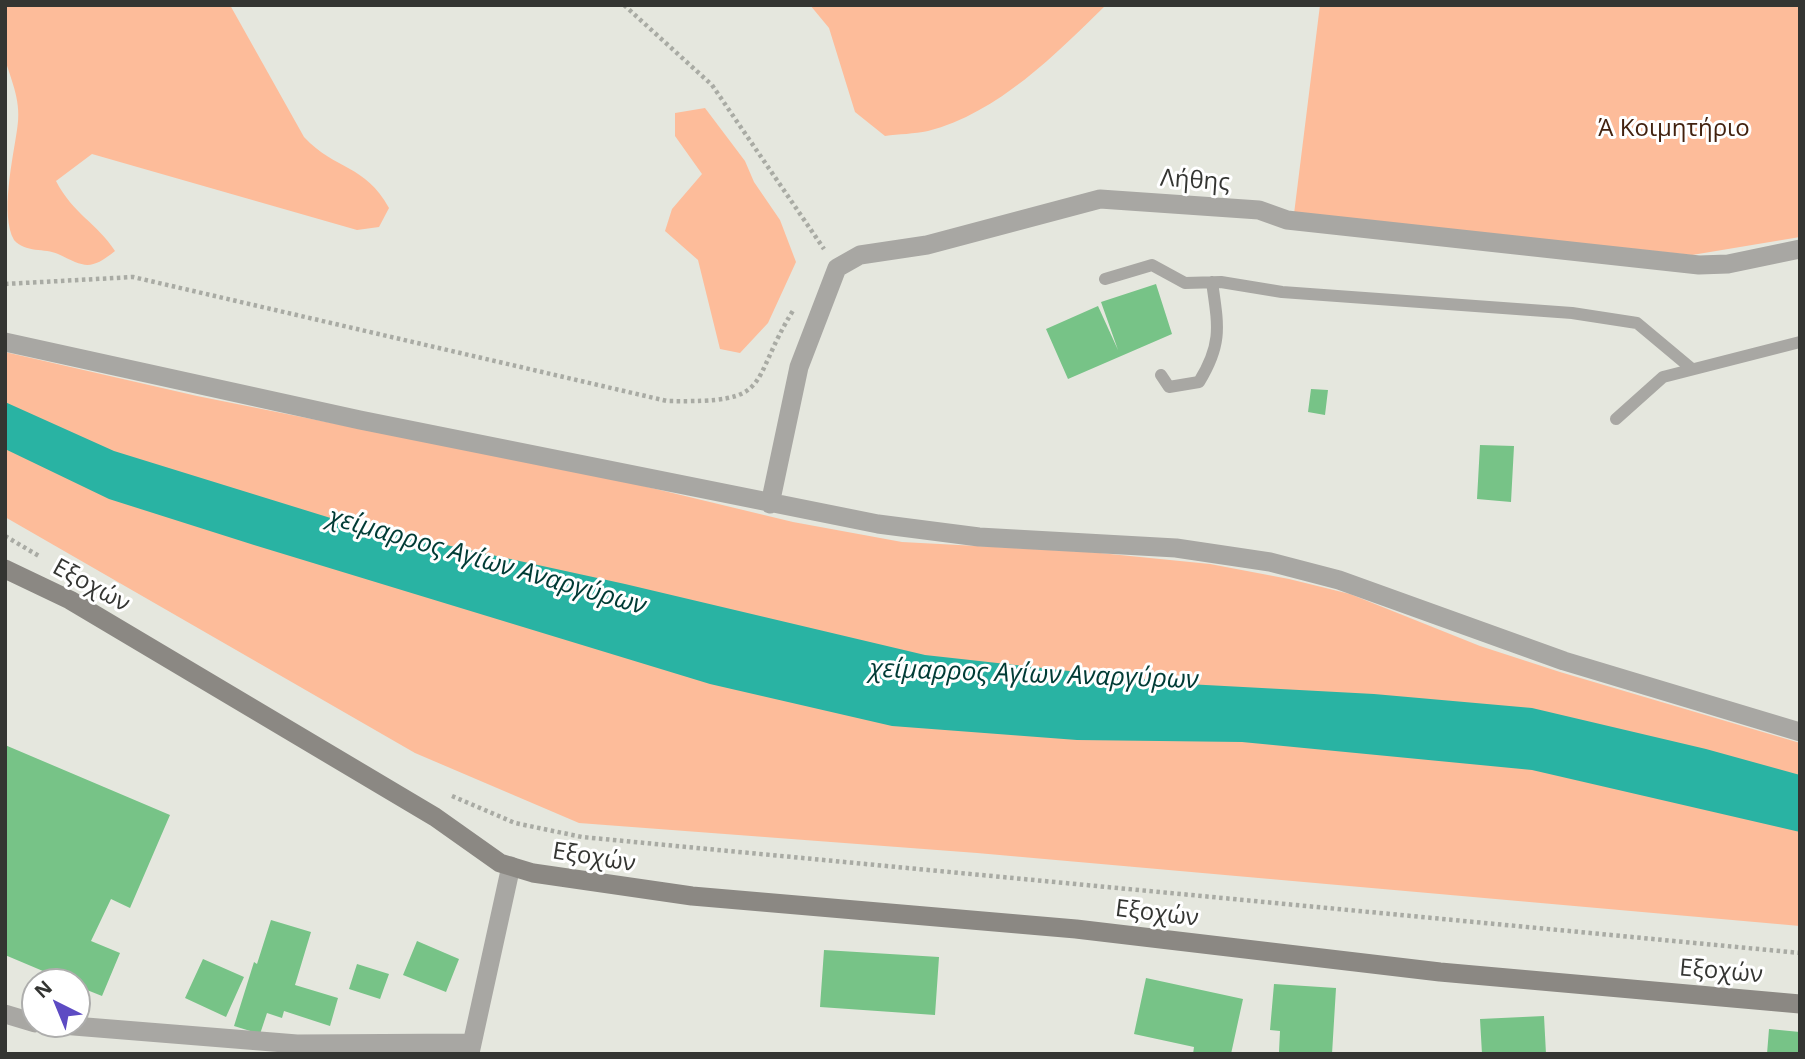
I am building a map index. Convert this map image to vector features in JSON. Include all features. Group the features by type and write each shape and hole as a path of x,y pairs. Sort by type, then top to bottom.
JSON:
{"main road":[{"name":"Εξοχών","path":"5,569 82,607 435,817 500,863 565,880 692,896 1076,929 1440,972 1800,1004"}],"street":[{"name":"Λήθης","path":"837,268 860,256 928,245 1100,199 1259,209 1287,220 1699,265 1728,264 1800,249"},
{"path":"770,504 799,367 837,268"},
{"path":"5,342 360,420 593,464 770,504 912,529 979,537 1165,547 1270,562 1339,580 1563,661 1800,732"},
{"path":"91,1027 296,1044 470,1049 511,866"}],"lane":[{"path":"1105,279 1152,265 1185,283 1212,282 1282,292 1572,313 1637,323 1692,369"},
{"path":"1161,375 1169,387 1199,382 1214,358 1218,328 1212,282"},
{"path":"1616,419 1663,377 1800,342"}],"path":[{"path":"624,5 712,85 837,268"},
{"path":"5,284 133,276 667,401 719,400 749,391 764,374 797,303"},
{"path":"5,536 40,557"},
{"path":"444,792 515,823 582,837 1800,953"}],"green space":[{"path":"5,5 230,5 304,137 327,156 360,175 380,194 389,208 379,227 357,230 92,154 56,181 70,202 115,251 99,262 87,265 53,252 24,247 14,240 8,216 18,110 16,93 4,53"},
{"path":"810,5 1106,5 1046,62 978,111 928,131 885,136 855,112 829,28"},
{"name":"Ά Κοιμητήριο","path":"1320,5 1800,5 1800,237 1692,255 1294,214"},
{"path":"705,108 745,161 754,182 780,220 796,262 768,323 740,353 720,349 698,260 665,231 672,209 702,174 675,136 675,113"},
{"path":"5,352 197,396 631,483 793,522 902,542 1090,552 1210,564 1350,594 1480,646 1800,743 1800,926 977,853 579,823 415,753 5,517"}],"water":[{"name":"χείμαρρος Αγίων Αναργύρων","path":"5,402 114,451 350,524 625,584 925,655 1187,684 1374,694 1532,708 1706,749 1800,775 1800,832 1532,770 1242,742 1077,740 892,726 710,684 109,499 5,449"}],"building":[{"path":"1156,284 1172,334 1068,379 1046,329 1098,306 1118,350 1101,302"},
{"path":"1311,389 1328,390 1325,415 1308,412"},
{"path":"1480,445 1514,446 1511,502 1477,499"},
{"path":"5,745 170,815 130,908 111,899 91,941 120,953 102,996 91,992 91,968 36,968 5,955"},
{"path":"271,920 311,932 295,985 338,998 330,1026 284,1011 282,1018 267,1013 260,1034 234,1026 254,962 257,964"},
{"path":"417,941 459,959 446,992 403,975"},
{"path":"824,950 939,957 935,1015 820,1007"},
{"path":"203,959 244,977 226,1017 185,998"},
{"path":"357,964 389,974 380,999 349,989"},
{"path":"1146,978 1243,999 1231,1054 1193,1054 1194,1047 1134,1034"},
{"path":"1274,984 1336,988 1332,1054 1279,1052 1280,1031 1270,1030"},
{"path":"1544,1016 1546,1054 1482,1054 1480,1019"},
{"path":"1769,1029 1800,1032 1800,1054 1767,1054"}]}
